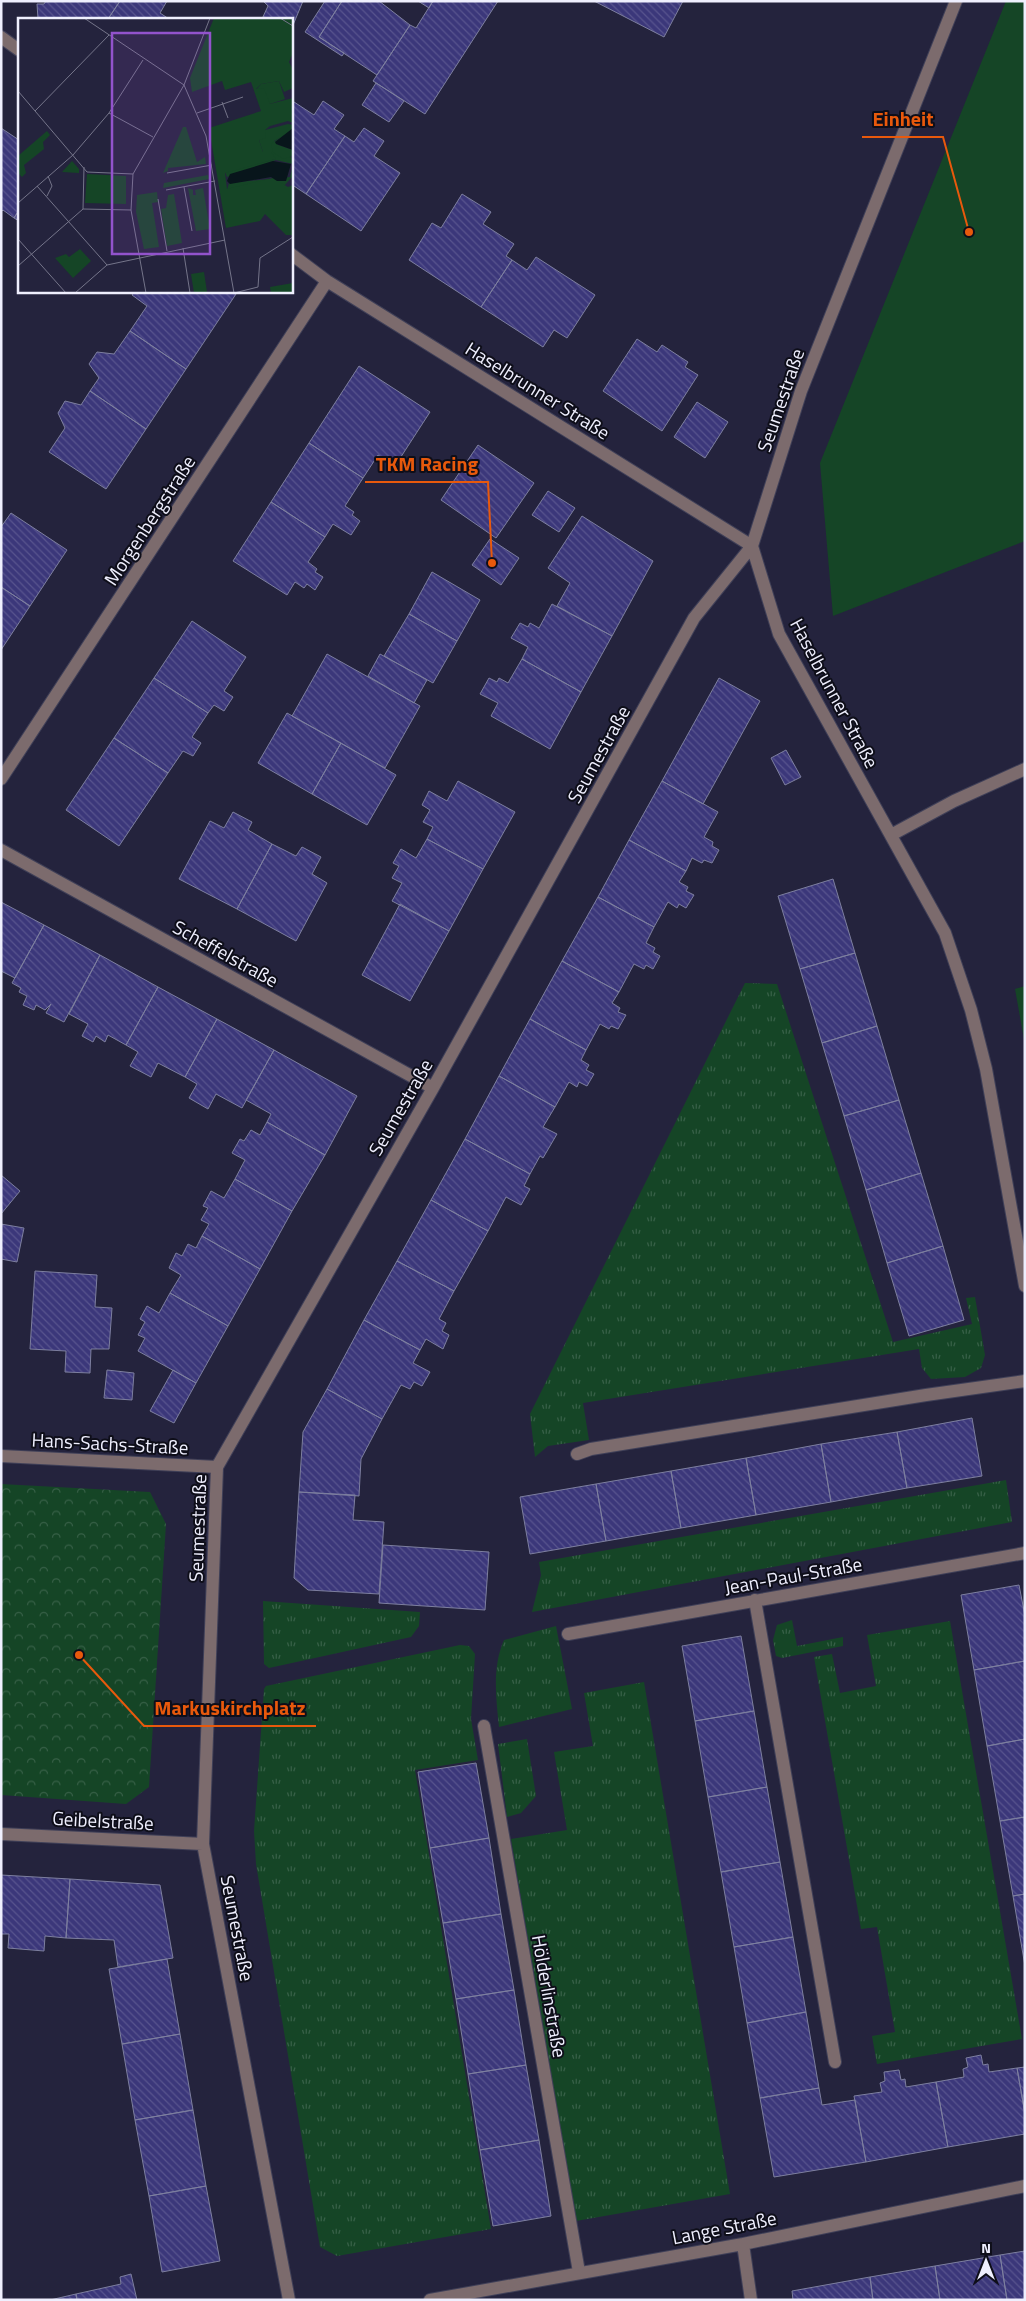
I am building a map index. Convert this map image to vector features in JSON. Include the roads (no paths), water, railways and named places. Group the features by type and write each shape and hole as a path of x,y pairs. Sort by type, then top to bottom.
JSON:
{"street":[{"name":"Seumestraße","path":"290,2300 203,1844 217,1467 433,1088 694,618 752,546 801,391 956,1"},
{"path":"1,37 18,49"},
{"name":"Haselbrunner Straße","path":"292,255 327,281 752,546 779,634 945,933 971,1010 986,1069 1025,1286"},
{"name":"Morgenbergstraße","path":"1,780 327,281"},
{"path":"891,835 954,801 1025,769"},
{"name":"Scheffelstraße","path":"1,850 433,1088"},
{"path":"577,1454 591,1450 878,1402 1025,1381"},
{"name":"Hans-Sachs-Straße","path":"1,1456 217,1467"},
{"name":"Jean-Paul-Straße","path":"568,1634 1025,1553"},
{"path":"755,1600 835,2062"},
{"name":"Hölderlinstraße","path":"484,1726 579,2272"},
{"name":"Geibelstraße","path":"1,1834 203,1844"},
{"name":"Lange Straße","path":"430,2300 742,2244 1025,2186"},
{"path":"742,2244 751,2300"}],"place":[{"name":"Einheit","path":"969,232"},
{"name":"TKM Racing","path":"492,563"},
{"name":"Markuskirchplatz","path":"79,1655"}]}
